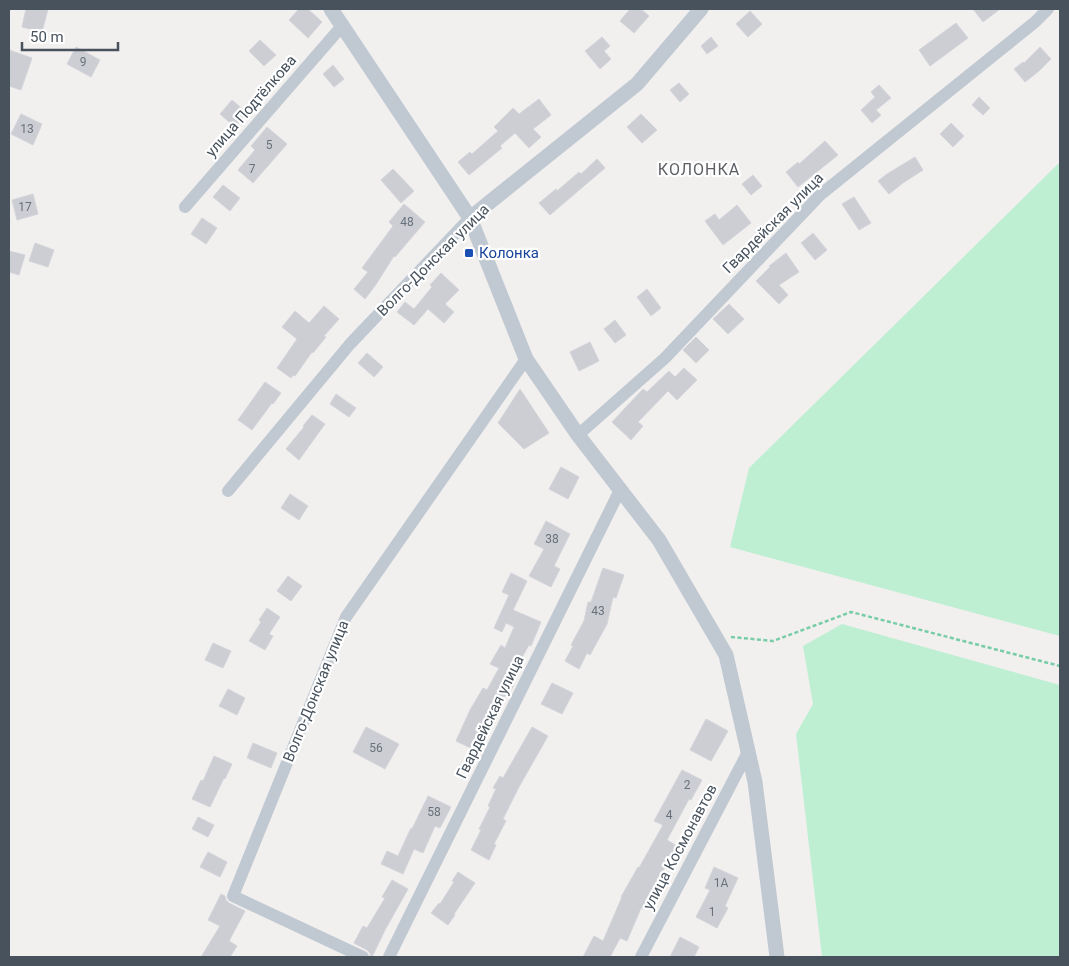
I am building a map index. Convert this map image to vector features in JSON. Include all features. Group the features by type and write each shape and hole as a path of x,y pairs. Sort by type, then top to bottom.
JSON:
{"street":[{"path":"331,9 470,218 526,359 578,435 659,540 726,655 755,782 777,957"},
{"name":"Волго-Донская улица","path":"228,491 350,344 470,218 637,84 701,9"},
{"name":"Гвардейская улица","path":"578,435 665,358 820,196 1048,9"},
{"name":"улица Подтёлкова","path":"185,207 342,26"},
{"name":"Волго-Донская улица","path":"363,957 233,896 346,617 526,359"},
{"name":"Гвардейская улица","path":"389,957 620,490"},
{"name":"улица Космонавтов","path":"641,957 748,752"}],"path":[{"path":"715,636 773,641 851,612 1060,666"}],"green space":[{"path":"1060,162 1060,636 730,547 749,468"},
{"path":"842,624 1060,685 1060,957 822,957 796,734 813,704 803,646"}],"building":[{"path":"26,9 48,9 42,32 22,27"},
{"path":"299,9 308,9 322,22 308,38 289,20"},
{"path":"630,9 641,9 649,16 634,33 620,21"},
{"path":"973,9 1000,9 983,22"},
{"path":"750,11 762,24 748,37 736,24"},
{"path":"956,23 968,38 930,66 919,50"},
{"path":"602,37 610,46 604,51 611,59 600,69 585,51"},
{"path":"711,37 718,46 707,54 701,46"},
{"path":"260,40 276,55 264,66 249,51"},
{"path":"76,47 100,60 91,77 67,64"},
{"path":"1040,47 1051,59 1025,82 1014,69 1024,63"},
{"path":"9,50 32,58 21,90 9,86"},
{"path":"333,65 344,79 334,87 323,74"},
{"path":"679,83 689,94 680,102 670,90"},
{"path":"879,85 891,98 876,110 881,115 872,123 861,110 875,97 871,92"},
{"path":"979,97 990,108 983,115 972,105"},
{"path":"539,99 551,115 533,129 541,137 529,148 515,133 500,146 502,148 469,175 458,162 470,152 472,154 498,131 494,127 513,108 519,114"},
{"path":"232,100 247,113 235,127 220,114"},
{"path":"21,114 42,124 33,145 11,134"},
{"path":"641,114 657,130 642,143 627,127"},
{"path":"951,123 964,136 953,147 940,134"},
{"path":"267,127 287,144 253,183 238,170 255,150 251,146"},
{"path":"825,141 838,155 798,187 786,172 798,162 799,164"},
{"path":"915,157 923,170 889,194 878,181"},
{"path":"597,159 605,168 550,215 539,203 556,189 557,191 579,172 581,174"},
{"path":"393,169 414,191 401,203 381,180"},
{"path":"753,175 762,186 751,195 742,184"},
{"path":"223,185 240,198 230,211 213,197"},
{"path":"33,194 38,214 17,220 12,200"},
{"path":"854,197 871,223 859,230 842,204"},
{"path":"404,204 425,222 394,256 365,299 354,289 368,272 362,268 393,226 389,222"},
{"path":"737,205 751,223 723,245 705,221 715,214 719,220"},
{"path":"202,218 217,228 206,244 191,234"},
{"path":"813,233 827,250 815,260 801,243"},
{"path":"35,243 54,250 48,267 29,261"},
{"path":"9,251 25,255 19,275 9,272"},
{"path":"786,253 799,272 779,285 788,295 779,304 756,281 769,266"},
{"path":"441,273 459,290 445,304 454,312 444,323 428,309 414,325 397,312 405,302 414,309 432,287 430,285"},
{"path":"647,289 661,308 651,316 637,297"},
{"path":"729,304 744,319 728,334 713,319"},
{"path":"324,306 339,319 295,376 293,375 291,378 277,368 297,339 282,327 295,311 309,323"},
{"path":"615,320 626,335 615,343 604,329"},
{"path":"696,337 709,350 696,363 683,350"},
{"path":"590,342 599,361 579,371 570,352"},
{"path":"367,353 383,367 374,377 358,363"},
{"path":"684,368 697,380 677,400 668,391 638,422 643,426 631,440 612,422 643,389 647,392 669,371 675,377"},
{"path":"265,382 281,393 252,430 238,420"},
{"path":"520,389 549,433 524,449 498,423"},
{"path":"336,394 356,408 349,417 330,404"},
{"path":"312,415 325,424 299,460 286,449"},
{"path":"561,467 579,477 568,499 549,489"},
{"path":"290,494 308,506 299,520 281,508"},
{"path":"546,521 570,534 554,566 560,569 551,587 529,576 544,549 534,544"},
{"path":"603,568 624,575 616,598 613,597 607,624 590,655 587,653 579,669 565,661 584,621 588,602 591,602"},
{"path":"511,573 527,581 513,610 541,622 531,646 529,645 508,682 514,685 507,697 504,696 477,751 456,741 470,710 483,688 487,690 499,668 490,664 501,645 505,648 514,627 506,623 502,632 494,628 509,595 502,592"},
{"path":"288,576 302,586 291,601 277,591"},
{"path":"267,608 280,617 269,634 273,636 265,650 249,641"},
{"path":"213,643 231,651 223,668 205,660"},
{"path":"552,683 573,693 562,714 541,704"},
{"path":"228,689 245,698 237,715 219,706"},
{"path":"706,719 728,731 711,761 690,750"},
{"path":"366,727 399,744 385,769 353,752"},
{"path":"532,727 548,736 503,819 506,821 494,844 496,845 489,860 471,850 490,807 488,806 496,789 493,788 500,776 503,778"},
{"path":"253,743 277,753 271,768 247,758"},
{"path":"214,756 232,764 210,807 192,799 201,780 203,781"},
{"path":"682,770 702,780 691,800 689,799 667,840 677,846 660,879 644,909 641,908 627,941 620,938 610,957 583,957 594,936 603,941 621,897 663,825 654,821"},
{"path":"428,796 451,807 440,828 435,826 423,853 414,849 403,874 381,864 387,851 398,856"},
{"path":"198,817 214,825 208,837 192,829"},
{"path":"208,852 227,862 220,877 200,867"},
{"path":"714,867 738,878 725,906 728,908 717,928 696,917 710,890 705,888"},
{"path":"458,872 475,883 448,925 431,913 440,904"},
{"path":"392,880 408,889 371,957 367,950 354,943 363,926 367,928 385,898 382,897"},
{"path":"221,894 225,896 229,903 245,911 229,941 237,946 230,957 201,957 220,926 208,920"},
{"path":"680,937 699,947 694,957 670,957"}],"place":[{"name":"Колонка","path":"469,253"}],"district":[{"name":"КОЛОНКА","path":"699,169"}]}
